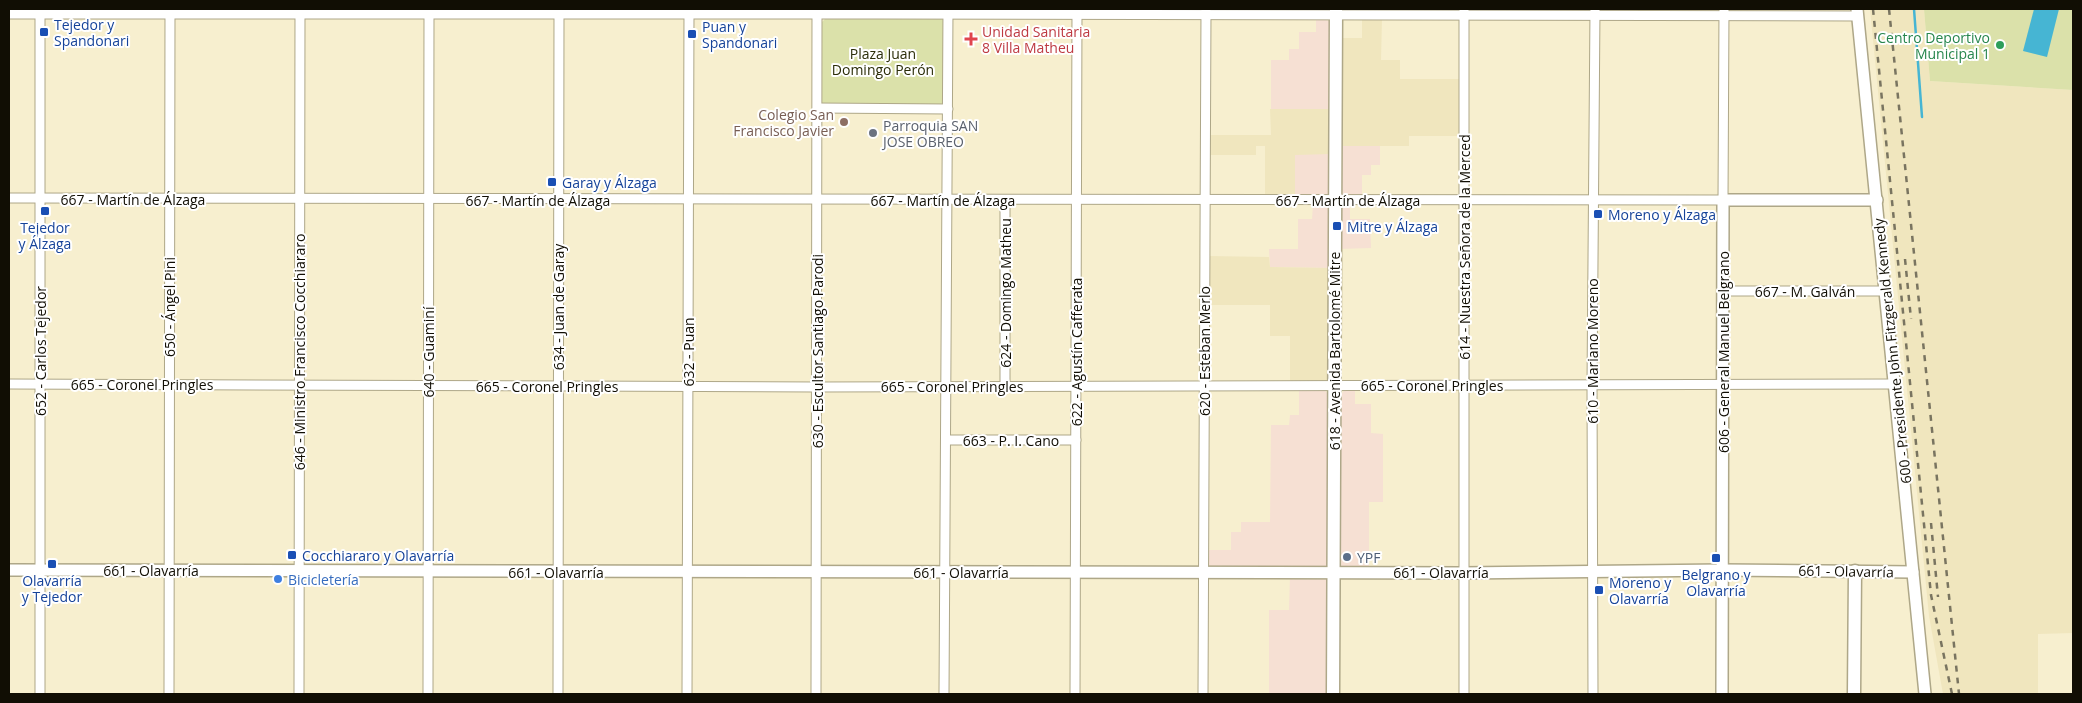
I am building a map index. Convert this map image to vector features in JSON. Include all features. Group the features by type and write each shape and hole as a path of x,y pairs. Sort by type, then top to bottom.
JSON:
{"main road":[{"name":"618 - Avenida Bartolomé Mitre","path":"1333,694 1336,12"},
{"path":"1854,694 1855,571"}],"street":[{"path":"9,14 40,11 1858,12"},
{"name":"652 - Carlos Tejedor","path":"40,11 40,694"},
{"name":"634 - Juan de Garay","path":"558,694 559,11"},
{"name":"630 - Escultor Santiago Parodi","path":"816,694 817,11"},
{"path":"944,694 948,11"},
{"name":"622 - Agustín Cafferata","path":"1075,694 1077,11"},
{"name":"620 - Esteban Merlo","path":"1203,694 1206,11"},
{"name":"650 - Ángel Pini","path":"169,694 170,12"},
{"name":"646 - Ministro Francisco Cocchiararo","path":"299,694 300,12"},
{"name":"640 - Guaminí","path":"428,694 429,12"},
{"name":"632 - Puan","path":"687,694 689,12"},
{"name":"614 - Nuestra Señora de la Merced","path":"1464,12 1464,694"},
{"name":"610 - Mariano Moreno","path":"1593,694 1592,385 1595,12"},
{"name":"606 - General Manuel Belgrano","path":"1722,694 1724,12"},
{"name":"600 - Presidente John Fitzgerald Kennedy","path":"1858,12 1925,694"},
{"path":"818,108 948,109"},
{"name":"667 - Martín de Álzaga","path":"9,198 947,201 1877,200"},
{"name":"624 - Domingo Matheu","path":"1005,200 1005,385"},
{"name":"667 - M. Galván","path":"1724,291 1886,291"},
{"name":"665 - Coronel Pringles","path":"9,384 817,387 1896,384"},
{"name":"663 - P. I. Cano","path":"946,440 1076,440"},
{"name":"661 - Olavarría","path":"9,570 1464,573 1722,570 1914,572"}],"shaded area":[{"path":"1870,9 1924,9 1930,81 2073,90 2073,633 2038,634 2038,694 1943,694 1929,616"},
{"path":"1316,18 1330,21 1331,109 1271,109 1271,60 1289,60 1289,49 1299,49 1299,32 1316,32"},
{"path":"1362,18 1382,18 1381,60 1400,60 1400,79 1460,79 1459,136 1409,136 1409,146 1340,146 1341,38 1362,38"},
{"path":"1270,109 1331,109 1330,154 1295,155 1295,196 1265,196 1265,146 1256,146 1256,155 1209,155 1209,135 1271,135"},
{"path":"1340,146 1380,146 1380,165 1371,165 1371,175 1362,175 1362,197 1341,195"},
{"path":"1295,154 1330,154 1330,192 1328,195 1295,196"},
{"path":"1350,204 1350,219 1370,219 1371,248 1339,249 1340,207"},
{"path":"1313,205 1326,205 1330,209 1330,268 1270,267 1269,249 1298,249 1298,219 1312,219"},
{"path":"1209,256 1269,257 1270,267 1330,268 1330,379 1328,382 1290,383 1290,336 1270,336 1270,305 1209,305"},
{"path":"1345,390 1355,390 1355,404 1371,404 1371,433 1383,434 1383,502 1369,502 1369,568 1343,568 1340,565 1340,395"},
{"path":"1299,391 1325,391 1329,394 1328,564 1325,567 1211,567 1209,565 1209,550 1231,550 1231,532 1241,532 1241,522 1270,522 1271,425 1289,425 1290,415 1299,415"},
{"path":"1290,575 1329,578 1329,694 1269,694 1269,610 1289,610"}],"green space":[{"name":"Centro Deportivo Municipal 1","path":"1924,9 2073,9 2073,90 1930,81"},
{"name":"Plaza Juan Domingo Perón","path":"826,18 939,18 943,20 944,99 942,104 822,105 822,22"}],"water":[{"path":"2034,9 2059,9 2047,57 2023,51"}],"waterway":[{"path":"1914,9 1922,117"}],"railway":[{"path":"1873,9 1931,595 1952,694"},
{"path":"1889,9 1959,694"},
{"path":"1905,259 1911,319"},
{"path":"1931,523 1938,597"}],"place":[{"name":"Tejedor y Spandonari","path":"44,32"},
{"name":"Puan y Spandonari","path":"692,34"},
{"name":"Unidad Sanitaria 8 Villa Matheu","path":"971,39"},
{"name":"Centro Deportivo Municipal 1","path":"2000,45"},
{"name":"Colegio San Francisco Javier","path":"844,122"},
{"name":"Parroquia SAN JOSE OBREO","path":"873,133"},
{"name":"Garay y Álzaga","path":"552,182"},
{"name":"Tejedor y Álzaga","path":"45,211"},
{"name":"Moreno y Álzaga","path":"1598,214"},
{"name":"Mitre y Álzaga","path":"1337,226"},
{"name":"Cocchiararo y Olavarría","path":"292,555"},
{"name":"YPF","path":"1347,557"},
{"name":"Belgrano y Olavarría","path":"1716,558"},
{"name":"Olavarría y Tejedor","path":"52,564"},
{"name":"Bicicletería","path":"278,579"},
{"name":"Moreno y Olavarría","path":"1599,590"}]}
